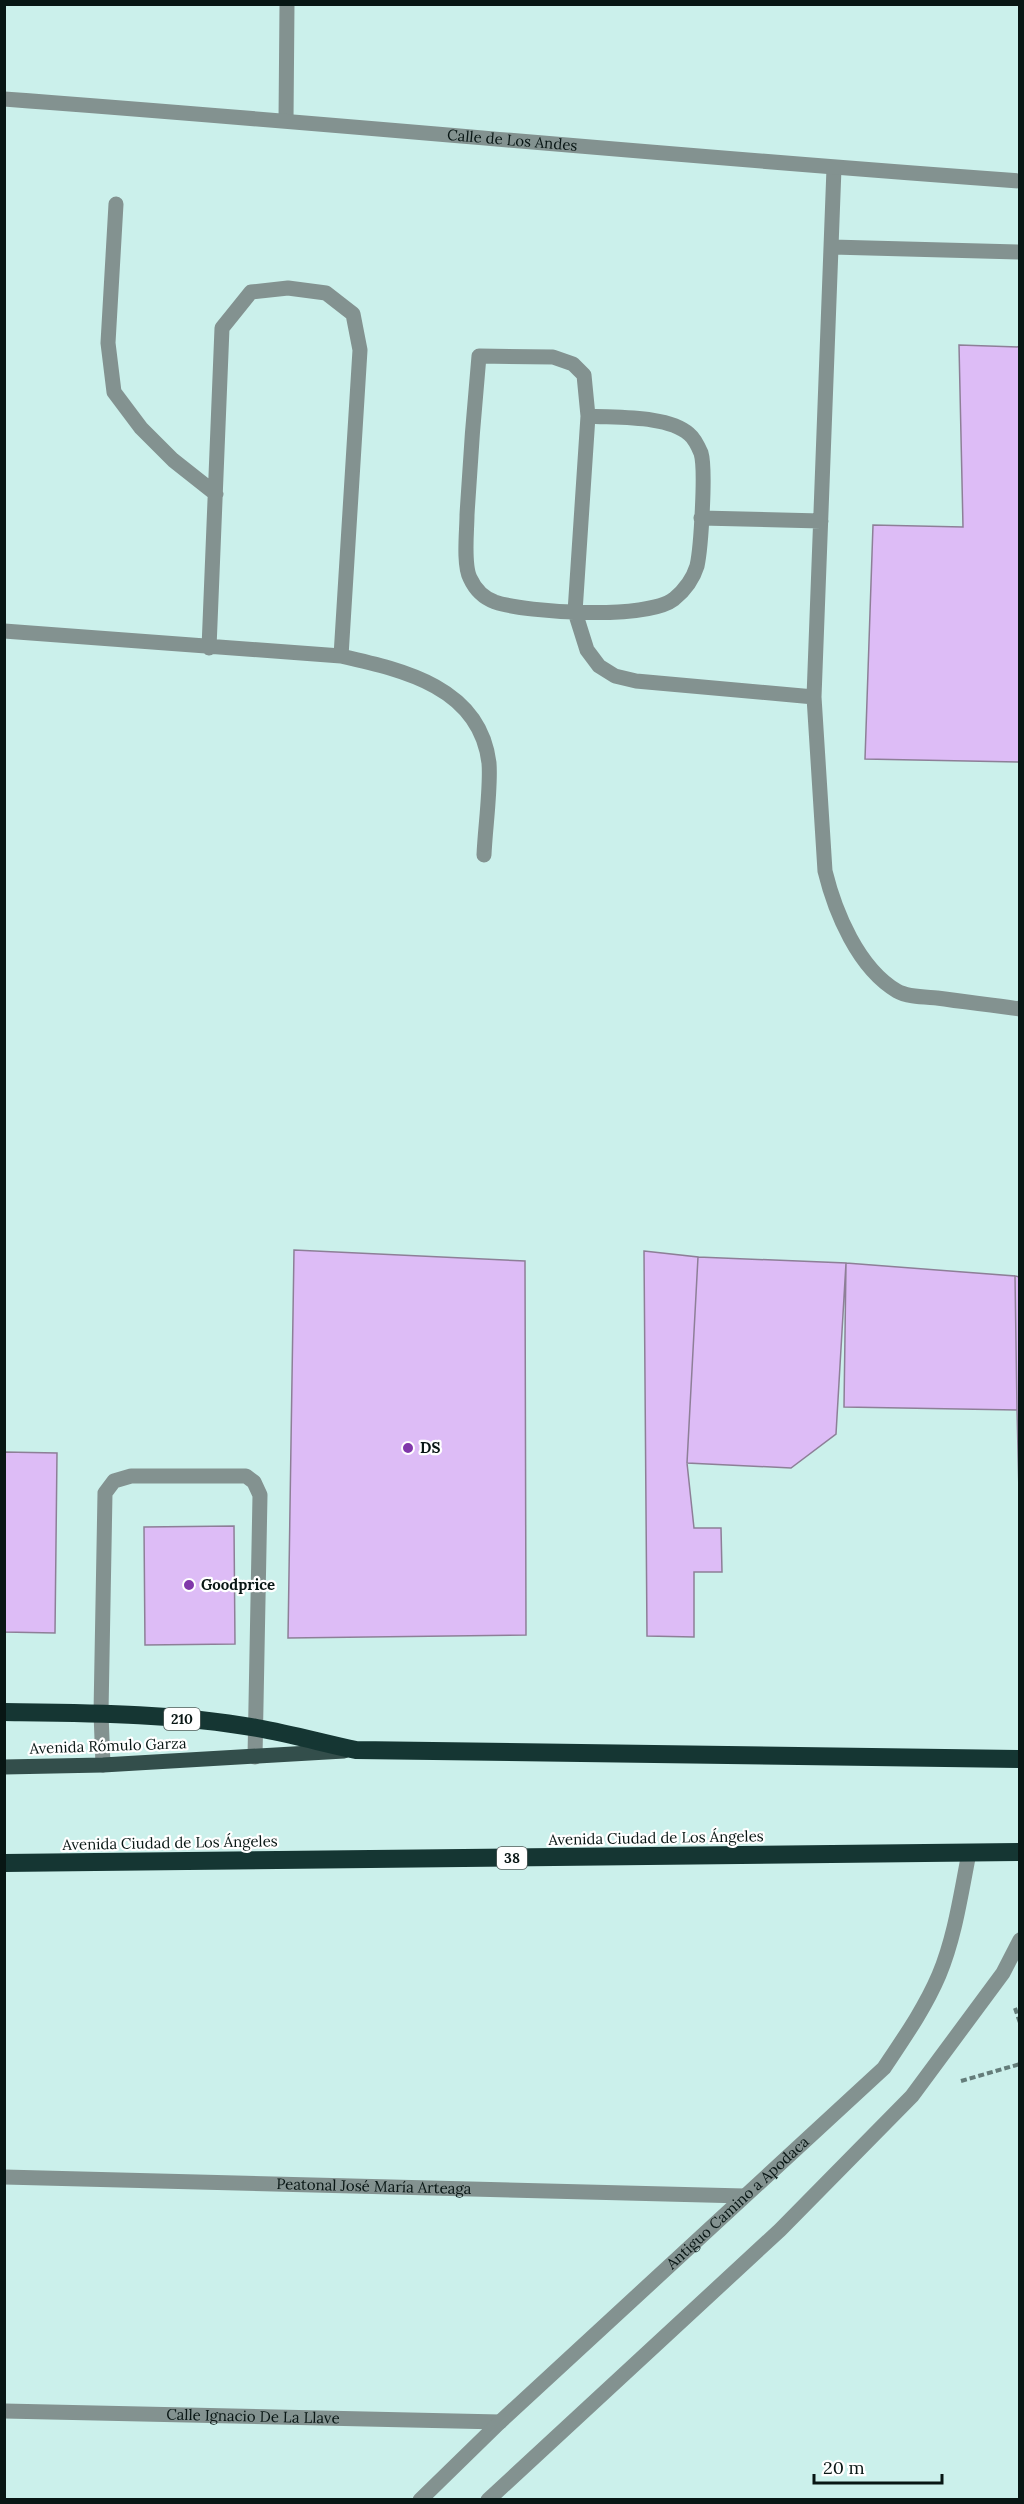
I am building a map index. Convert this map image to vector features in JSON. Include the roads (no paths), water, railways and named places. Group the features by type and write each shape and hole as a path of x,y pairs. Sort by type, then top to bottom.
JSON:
{"highway":[{"name":"210","path":"4,1712 154,1716 256,1728 356,1750"},
{"path":"356,1750 1020,1759"},
{"name":"Avenida Ciudad de Los Ángeles","path":"4,1863 1020,1852"}],"main road":[{"name":"Avenida Rómulo Garza","path":"4,1767 103,1766 356,1750"}],"street":[{"path":"286,120 287,4"},
{"name":"Calle de Los Andes","path":"4,99 286,120 834,168 1020,181"},
{"path":"834,168 814,697 825,871 831,895 844,927 860,953 880,977 898,992 1020,1009"},
{"path":"116,204 108,343 114,392 141,428 173,460 216,494"},
{"path":"832,247 1020,252"},
{"path":"209,648 222,328 251,292 288,288 326,293 353,314 360,350 341,656"},
{"path":"588,416 671,423 688,433 701,454 701,518 696,567 687,588 661,606 636,610 575,612 494,602 476,591 468,576 466,535 478,356 553,357 573,364 584,375 588,416 575,612 587,650 599,666 615,676 636,681 814,697"},
{"path":"701,518 821,521"},
{"path":"4,631 341,656 391,667 429,683 458,701 481,730 489,764 484,855"},
{"path":"103,1766 101,1713 105,1493 114,1481 131,1476 246,1476 254,1482 260,1495 255,1757"},
{"name":"Antiguo Camino a Apodaca","path":"420,2499 500,2422 884,2067 915,2021 939,1975 952,1933 969,1853"},
{"path":"488,2499 780,2230 912,2096 1003,1973 1020,1940"},
{"name":"Peatonal José María Arteaga","path":"4,2177 744,2196"},
{"name":"Calle Ignacio De La Llave","path":"4,2411 500,2422"}],"place":[{"name":"DS","path":"408,1448"},
{"name":"Goodprice","path":"189,1585"}]}
